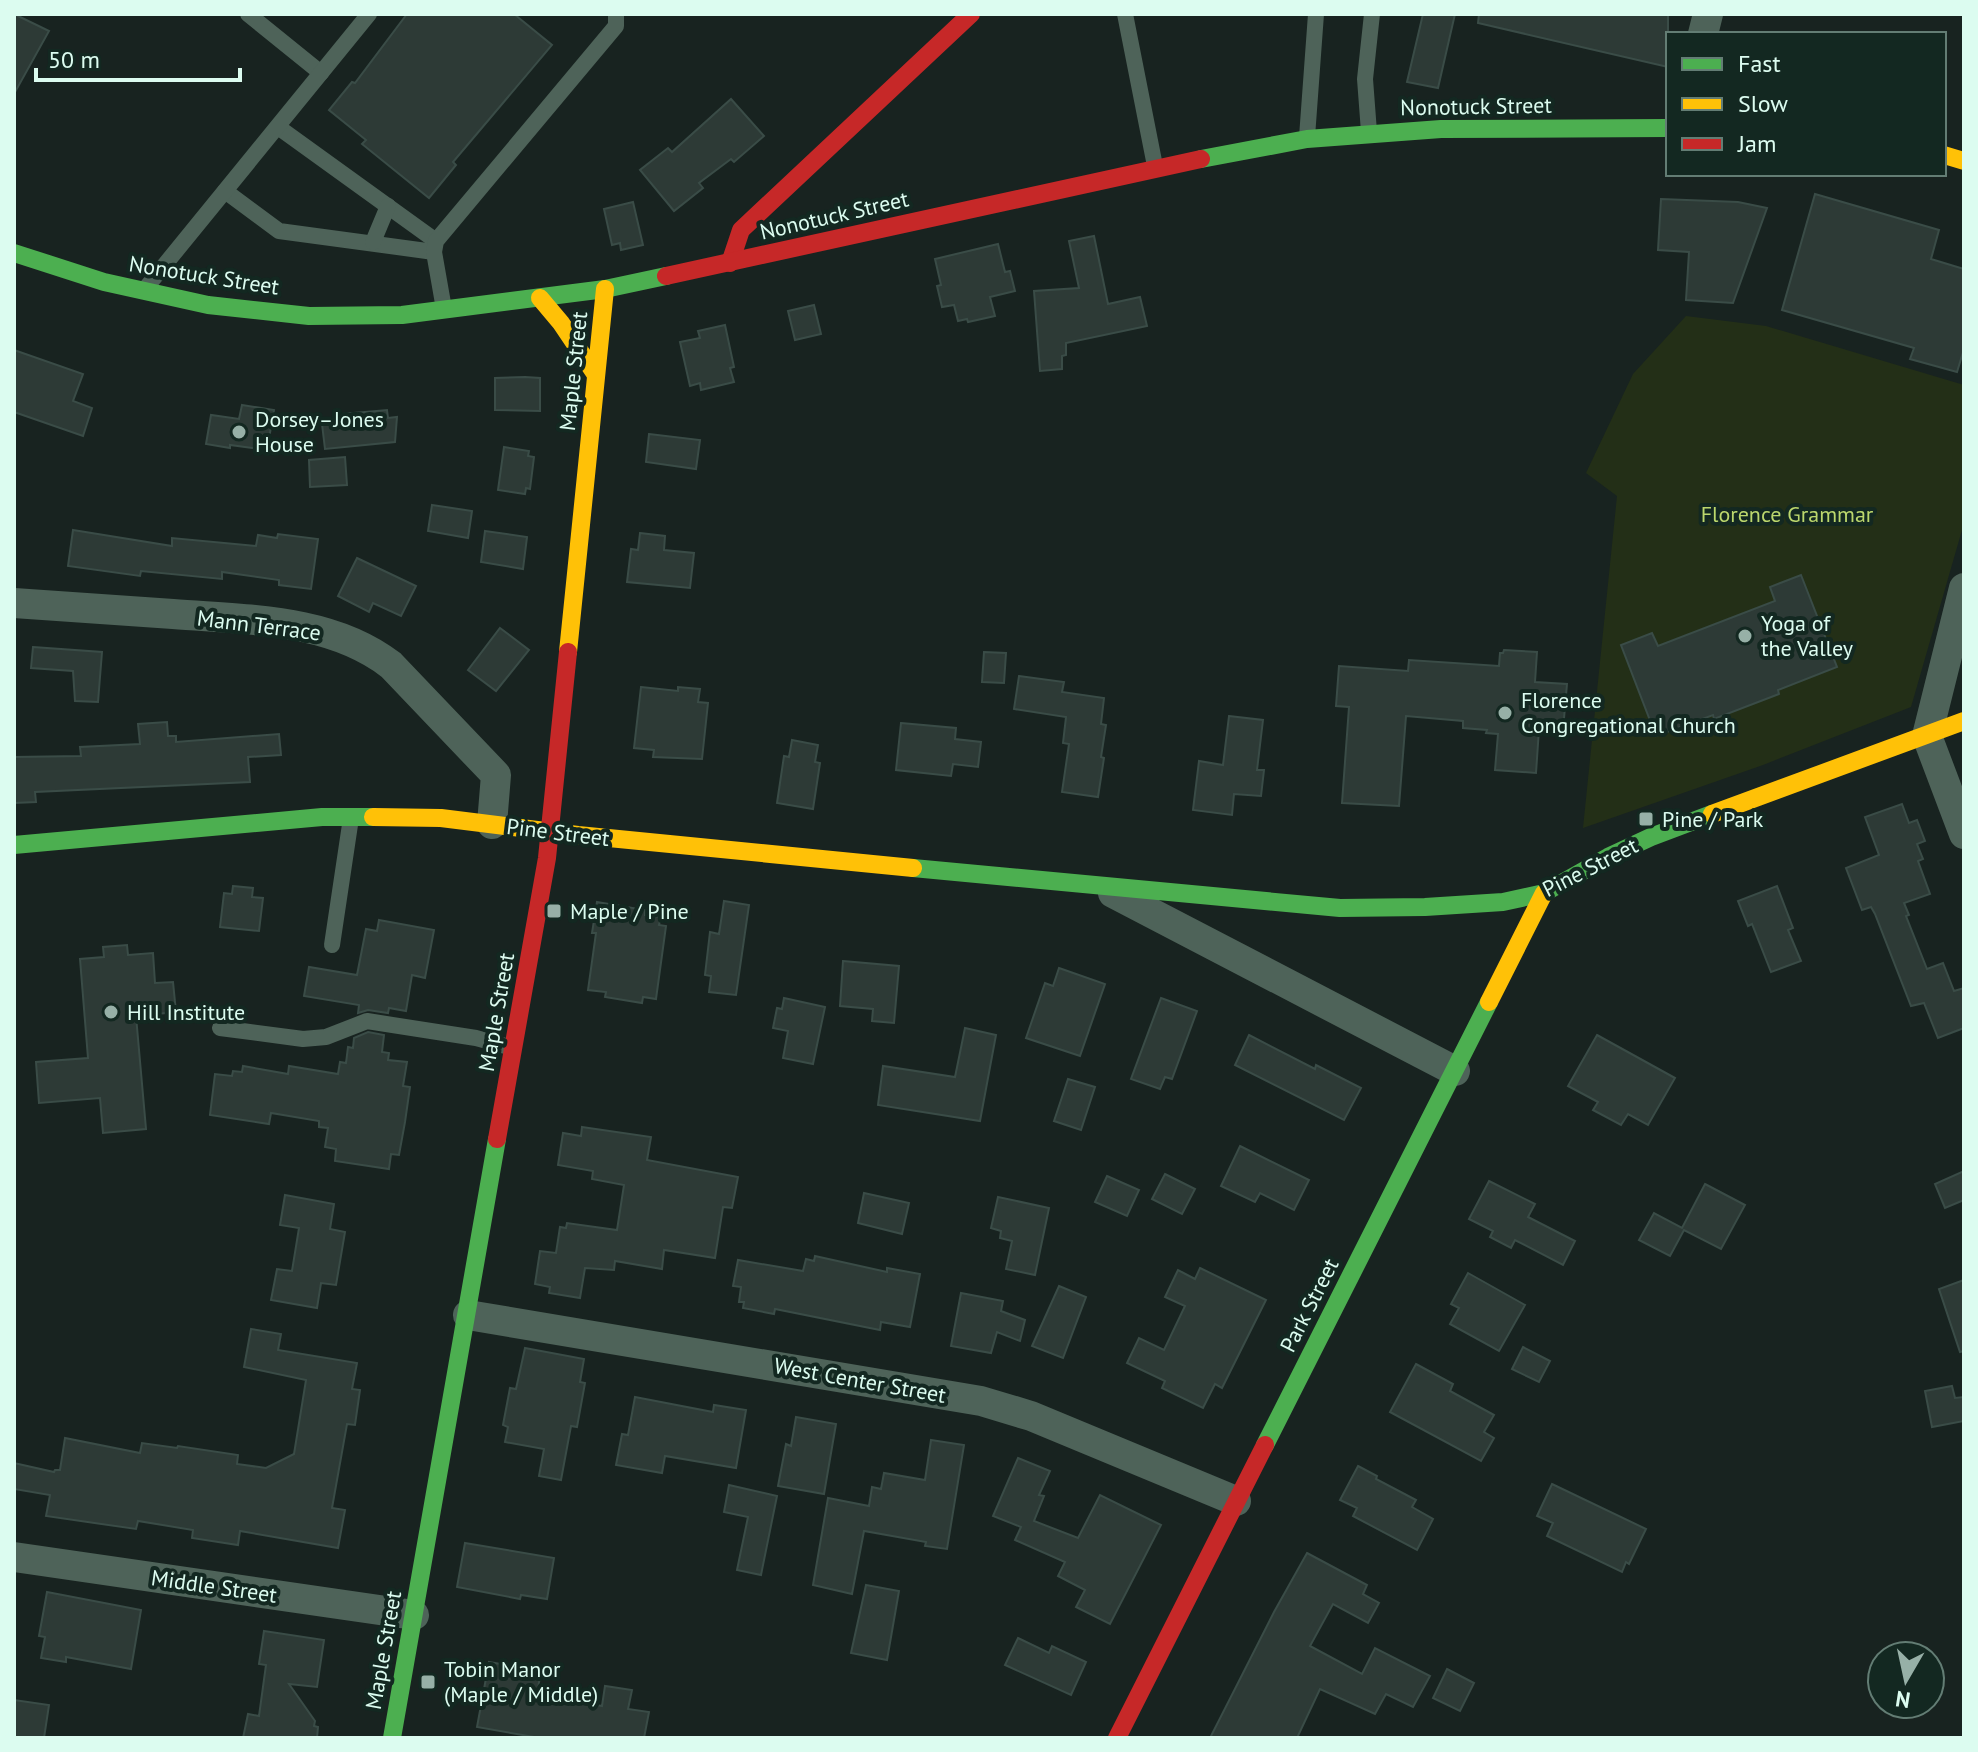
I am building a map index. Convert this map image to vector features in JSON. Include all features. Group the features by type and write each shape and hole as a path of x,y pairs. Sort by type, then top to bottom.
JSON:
{"main road":[{"path":"730,263 741,230 971,14"},
{"name":"Nonotuck Street","path":"14,253 104,282 208,305 309,316 402,315 605,289 1155,168 1307,139 1441,129 1666,128"},
{"name":"Maple Street","path":"392,1738 551,831 605,289"},
{"path":"540,298 596,375"},
{"name":"Pine Street","path":"14,845 322,817 441,818 1340,908 1480,905 1544,893 1651,837 1964,721"},
{"name":"Park Street","path":"1117,1738 1544,893"}],"street":[{"path":"1964,588 1927,736 1964,834"},
{"name":"Mann Terrace","path":"14,603 266,621 311,629 355,643 391,665 496,775 492,824"},
{"name":"Pine Street","path":"1101,886 1455,1071"},
{"name":"West Center Street","path":"468,1315 981,1401 1031,1416 1236,1501"},
{"name":"Middle Street","path":"14,1557 414,1615"}],"lane":[{"path":"248,14 321,73"},
{"path":"143,291 369,14"},
{"path":"435,246 616,26 616,14"},
{"path":"1125,14 1155,168"},
{"path":"1307,139 1316,14"},
{"path":"1369,134 1365,79 1372,14"},
{"path":"278,127 388,206 435,246 445,310"},
{"path":"225,191 279,231 435,246"},
{"path":"373,242 388,206"},
{"path":"332,945 352,817"},
{"path":"220,1028 303,1039 326,1037 367,1021 476,1038 514,1049"}],"green space":[{"name":"Florence Grammar","path":"1686,316 1766,326 1964,385 1964,523 1911,707 1763,765 1583,828 1617,496 1586,473 1633,374"}],"building":[{"path":"14,14 49,31 14,94"},
{"path":"407,14 514,14 552,45 453,162 456,165 429,198 362,144 366,140 329,110 352,82 355,83"},
{"path":"1423,14 1455,14 1438,88 1407,82"},
{"path":"1479,14 1668,14 1666,67 1478,23"},
{"path":"731,99 764,136 734,162 731,159 699,183 703,188 674,211 640,170 668,148 672,152"},
{"path":"1815,194 1939,230 1931,259 1964,269 1964,349 1957,372 1910,359 1914,348 1782,310"},
{"path":"1661,199 1738,202 1767,208 1733,303 1686,300 1689,252 1658,250"},
{"path":"633,202 643,245 621,250 620,243 612,245 604,209"},
{"path":"1094,236 1108,304 1140,297 1147,326 1066,343 1062,369 1040,371 1034,291 1079,288 1069,241"},
{"path":"998,244 1005,272 1010,271 1015,291 990,297 995,316 958,321 954,305 942,307 935,259"},
{"path":"814,305 821,334 795,340 788,311"},
{"path":"725,325 734,382 701,390 700,383 690,386 680,342 700,338 698,331"},
{"path":"14,350 83,374 73,401 92,408 83,436 14,412"},
{"path":"495,378 540,378 540,411 495,410"},
{"name":"Dorsey–Jones House","path":"242,405 274,410 267,450 206,444 211,415 239,419"},
{"path":"387,410 388,418 397,417 395,442 325,449 322,424 344,422 343,414"},
{"path":"649,434 700,440 696,469 646,462"},
{"path":"504,447 529,451 528,456 534,457 530,489 526,488 525,494 498,490"},
{"path":"345,457 347,485 310,487 309,460"},
{"path":"432,505 472,511 468,538 428,531"},
{"path":"73,530 172,546 172,538 256,546 258,535 318,539 311,589 279,585 279,580 222,572 222,579 141,571 140,576 68,566"},
{"path":"485,531 527,537 523,569 481,562"},
{"path":"640,533 665,536 664,550 694,553 690,588 627,582 631,549 638,550"},
{"path":"357,558 416,586 401,616 373,603 369,612 338,596"},
{"path":"1801,575 1837,667 1714,719 1713,715 1656,736 1621,645 1652,633 1658,646 1775,601 1770,587"},
{"path":"500,628 529,650 496,691 468,670"},
{"path":"33,647 102,652 98,702 75,701 73,671 31,668"},
{"path":"1504,650 1537,652 1535,682 1567,684 1563,730 1539,729 1536,773 1495,770 1498,734 1463,728 1463,721 1406,716 1399,806 1342,803 1349,707 1336,706 1339,666 1408,671 1409,660 1499,666 1500,653"},
{"path":"984,652 1006,653 1004,683 982,682"},
{"path":"1019,676 1064,682 1062,692 1104,698 1101,724 1106,725 1101,757 1104,758 1098,797 1062,792 1069,744 1063,743 1066,717 1014,709"},
{"path":"641,687 678,691 678,687 700,689 698,702 708,703 702,759 653,757 654,750 634,748"},
{"path":"1229,716 1263,720 1257,770 1264,770 1261,796 1234,794 1232,815 1193,810 1199,761 1223,765"},
{"path":"167,722 168,736 176,736 176,742 279,734 281,755 248,757 250,782 35,792 36,802 14,803 14,757 81,756 80,747 140,744 138,724"},
{"path":"901,723 956,728 955,739 981,742 978,767 953,764 951,776 896,770"},
{"path":"792,740 818,745 815,762 820,763 813,809 777,803 784,756 789,757"},
{"path":"1902,804 1909,823 1917,820 1925,841 1917,844 1923,859 1918,861 1930,894 1904,903 1909,915 1906,916 1927,969 1943,963 1954,991 1964,988 1964,1028 1938,1038 1924,1003 1911,1006 1875,914 1871,907 1862,910 1846,868 1879,855 1865,817"},
{"path":"233,886 253,888 252,897 263,898 259,931 220,927 224,893 232,894"},
{"path":"1777,886 1793,928 1788,930 1801,961 1771,972 1752,924 1748,926 1738,901"},
{"path":"724,901 749,905 736,995 709,992 711,976 705,975 710,932 719,934"},
{"path":"597,902 645,910 645,915 661,917 659,925 666,926 656,999 643,997 642,1003 605,997 606,992 588,990"},
{"path":"379,920 434,930 425,978 412,975 406,1011 389,1008 388,1013 368,1010 358,1013 359,1005 304,996 309,967 357,975 366,929 377,931"},
{"path":"127,945 128,955 153,953 155,983 173,982 176,1012 136,1016 146,1129 103,1133 100,1098 39,1103 36,1062 88,1058 80,959 104,957 103,947"},
{"path":"843,961 899,966 894,1023 872,1021 873,1009 840,1006"},
{"path":"1059,968 1105,984 1080,1056 1026,1038 1045,983 1053,986"},
{"path":"784,998 825,1007 813,1064 783,1058 788,1031 773,1028 777,1008 782,1009"},
{"path":"1161,998 1197,1011 1172,1079 1165,1077 1160,1089 1131,1079"},
{"path":"965,1028 996,1035 980,1121 878,1105 883,1066 955,1077"},
{"path":"368,1032 384,1035 382,1052 389,1053 388,1060 407,1062 403,1086 410,1087 405,1122 399,1155 391,1154 389,1169 335,1161 336,1149 325,1147 328,1128 319,1127 319,1121 271,1113 269,1124 210,1115 215,1074 232,1076 233,1071 242,1072 243,1066 288,1074 289,1066 338,1074 340,1062 346,1063 348,1047 353,1048 354,1038"},
{"path":"1249,1035 1315,1069 1316,1065 1361,1088 1344,1120 1235,1065"},
{"path":"1597,1035 1675,1078 1648,1125 1628,1114 1621,1125 1593,1110 1598,1102 1568,1086"},
{"path":"1068,1079 1095,1087 1081,1130 1054,1121"},
{"path":"582,1127 651,1137 647,1160 738,1177 732,1208 723,1207 715,1258 664,1250 662,1269 615,1261 614,1270 585,1268 580,1298 549,1293 550,1287 535,1284 540,1251 556,1253 560,1227 566,1228 567,1223 617,1230 624,1185 592,1179 593,1171 558,1165 563,1133 581,1136"},
{"path":"1240,1146 1309,1180 1294,1210 1260,1193 1255,1202 1221,1186"},
{"path":"1964,1171 1964,1200 1945,1208 1935,1184"},
{"path":"1165,1174 1195,1189 1182,1214 1152,1199"},
{"path":"1107,1176 1139,1190 1127,1216 1095,1202"},
{"path":"1489,1181 1535,1204 1528,1217 1575,1241 1563,1265 1515,1240 1511,1248 1490,1237 1493,1231 1469,1219"},
{"path":"1705,1184 1745,1205 1721,1249 1684,1230 1670,1256 1639,1240 1654,1213 1682,1228"},
{"path":"864,1193 909,1203 902,1234 858,1223"},
{"path":"285,1195 334,1204 330,1229 345,1232 336,1285 321,1283 317,1308 271,1300 277,1269 292,1271 299,1228 280,1225"},
{"path":"998,1197 1049,1208 1035,1275 1006,1269 1012,1241 1000,1238 1001,1231 991,1228"},
{"path":"815,1256 887,1272 887,1268 920,1274 910,1327 881,1322 880,1330 775,1309 774,1314 743,1308 744,1302 739,1302 741,1287 733,1286 738,1260 803,1271 806,1259 814,1261"},
{"path":"1200,1268 1266,1300 1222,1388 1215,1384 1203,1408 1162,1388 1165,1381 1127,1363 1139,1338 1164,1350 1185,1306 1165,1297 1178,1270 1195,1279"},
{"path":"1468,1273 1525,1305 1499,1351 1450,1324 1459,1308 1451,1304"},
{"path":"1964,1280 1964,1351 1960,1352 1939,1289"},
{"path":"1059,1286 1086,1297 1063,1358 1032,1346"},
{"path":"961,1293 1003,1301 1001,1311 1025,1320 1020,1341 997,1332 991,1353 951,1346"},
{"path":"251,1329 281,1334 278,1350 357,1363 352,1389 360,1390 355,1425 347,1424 332,1508 345,1510 338,1548 240,1531 238,1545 192,1538 193,1530 138,1521 136,1529 46,1516 50,1495 14,1489 14,1463 54,1472 60,1470 65,1438 140,1453 142,1443 178,1446 238,1455 237,1464 266,1468 294,1454 306,1380 244,1367"},
{"path":"1523,1347 1550,1361 1539,1382 1512,1369"},
{"path":"525,1348 584,1359 580,1382 585,1383 577,1427 571,1426 561,1480 539,1476 544,1449 505,1442 508,1427 503,1425 510,1388 516,1389"},
{"path":"1416,1364 1453,1384 1450,1391 1494,1415 1484,1432 1494,1438 1481,1461 1390,1412"},
{"path":"1952,1386 1955,1398 1964,1397 1964,1421 1932,1427 1925,1391"},
{"path":"635,1397 713,1412 714,1405 746,1410 736,1468 665,1456 662,1473 616,1465 622,1434 628,1435"},
{"path":"796,1417 836,1424 824,1494 778,1486 786,1444 791,1446"},
{"path":"931,1440 964,1445 947,1549 864,1531 852,1594 813,1585 828,1498 869,1506 872,1487 881,1489 884,1473 925,1480"},
{"path":"1018,1458 1050,1471 1039,1495 1044,1496 1034,1521 1078,1538 1100,1495 1161,1525 1110,1624 1076,1607 1085,1590 1058,1576 1065,1562 1015,1540 1021,1527 993,1516"},
{"path":"1358,1466 1416,1500 1412,1507 1433,1519 1417,1550 1353,1516 1357,1508 1340,1500"},
{"path":"1552,1484 1646,1529 1622,1572 1547,1536 1553,1523 1537,1516"},
{"path":"729,1485 777,1496 761,1575 737,1570 748,1517 724,1512"},
{"path":"465,1543 554,1558 547,1599 521,1595 520,1599 457,1587"},
{"path":"1307,1553 1367,1585 1363,1594 1379,1603 1368,1623 1333,1604 1310,1646 1362,1674 1375,1648 1430,1676 1413,1707 1386,1694 1375,1714 1320,1689 1297,1738 1210,1738 1274,1612"},
{"path":"866,1585 899,1591 887,1660 851,1653"},
{"path":"47,1592 141,1610 131,1669 66,1657 66,1662 41,1658 45,1637 39,1636"},
{"path":"264,1631 324,1640 317,1687 289,1684 315,1721 317,1738 243,1738 248,1714 259,1716 266,1665 259,1664"},
{"path":"1018,1638 1049,1653 1052,1646 1086,1662 1071,1695 1005,1665"},
{"path":"489,1662 541,1671 537,1694 602,1706 605,1686 632,1690 628,1709 649,1712 644,1738 540,1738 477,1727"},
{"path":"1447,1669 1474,1683 1460,1711 1433,1698"},
{"path":"14,1700 49,1705 44,1738 14,1738"}],"traffic: fast":[{"path":"1201,159 1307,139 1441,129 1666,128"},
{"path":"14,253 104,282 208,305 309,316 402,315 605,289 666,276"},
{"path":"913,868 1340,908 1503,902 1544,893 1608,857 1712,814"},
{"path":"14,845 322,817 373,817"},
{"path":"1265,1445 1489,1002"},
{"path":"392,1738 497,1139"}],"traffic: slow":[{"path":"1946,156 1964,161"},
{"path":"568,652 605,289"},
{"path":"540,298 596,375"},
{"path":"1712,814 1964,721"},
{"path":"373,817 441,818 578,835 913,868"},
{"path":"1489,1002 1544,893"}],"traffic: jam":[{"path":"730,263 741,230 971,14"},
{"path":"666,276 1201,159"},
{"path":"497,1139 547,858 568,652"},
{"path":"1117,1738 1265,1445"}],"place":[{"name":"Dorsey–Jones House","path":"239,432"},
{"name":"Yoga of the Valley","path":"1745,636"},
{"name":"Florence Congregational Church","path":"1505,713"},
{"name":"Pine / Park","path":"1646,819"},
{"name":"Maple / Pine","path":"554,911"},
{"name":"Hill Institute","path":"111,1012"},
{"name":"Tobin Manor (Maple / Middle)","path":"428,1682"}]}
